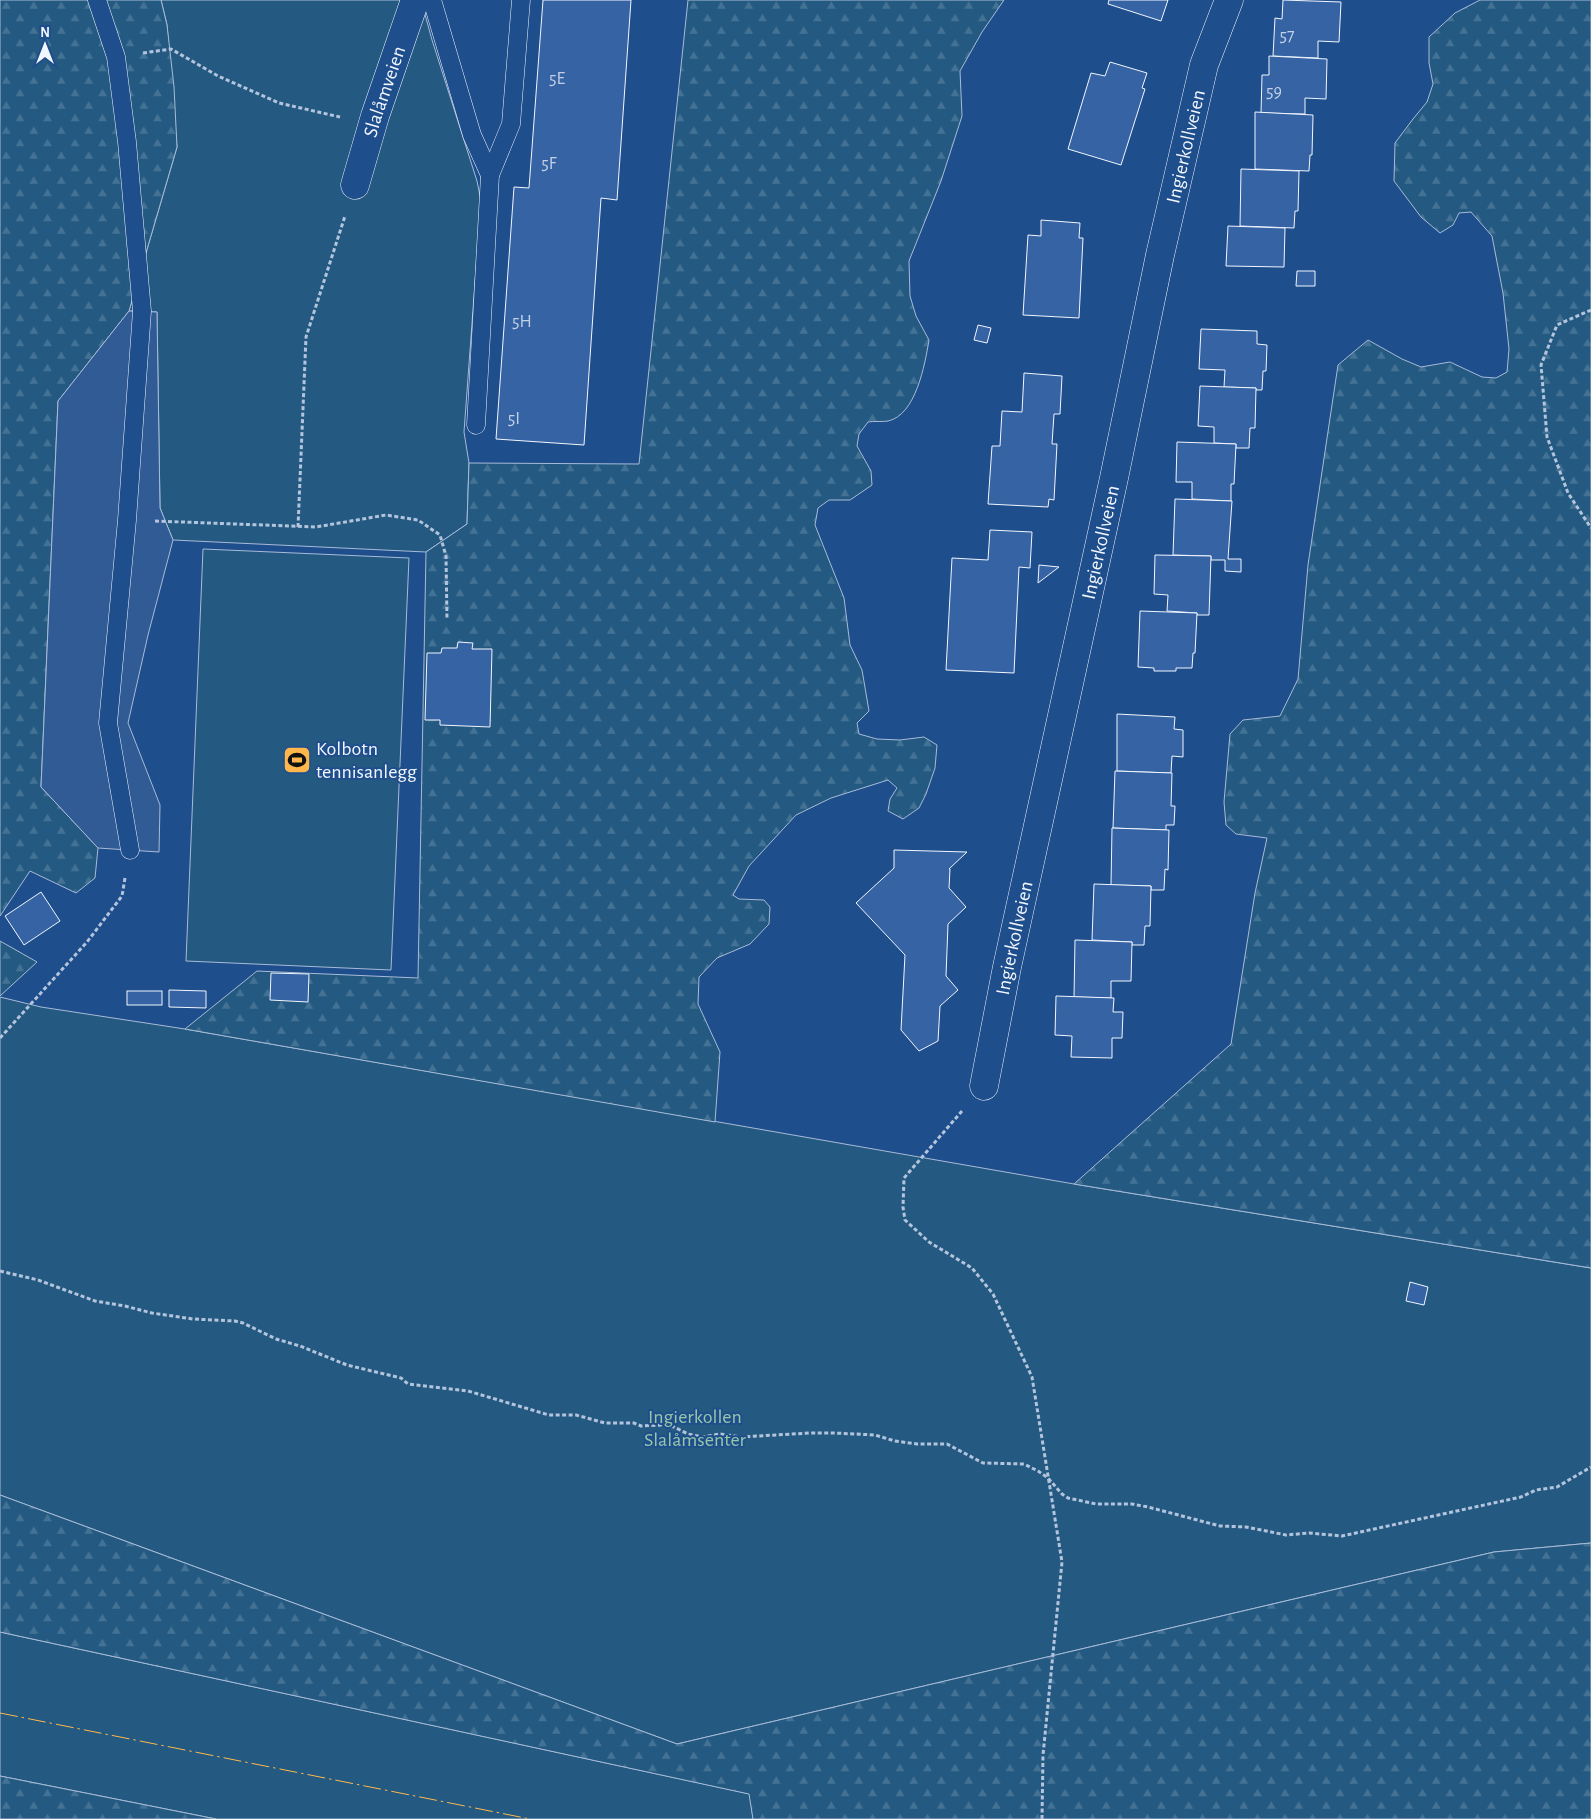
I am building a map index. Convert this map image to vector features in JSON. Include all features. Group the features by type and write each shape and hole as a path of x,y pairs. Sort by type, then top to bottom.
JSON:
{"street":[{"name":"Slalåmveien","path":"355,185 415,0"},
{"name":"Ingierkollveien","path":"984,1086 1007,967 1114,478 1162,246 1204,65 1229,0"}],"lane":[{"path":"97,0 116,57 127,142 142,311 127,520 108,723 130,850"},
{"path":"432,0 472,135 490,175"},
{"path":"476,426 490,175 511,124 521,0"}],"path":[{"path":"116,57 171,49 218,76 279,103 337,117 376,116"},
{"path":"298,527 306,337 355,185"},
{"path":"1591,310 1557,325 1541,365 1547,437 1568,492 1591,528"},
{"path":"127,520 298,527 316,527 386,515 418,520 440,535 446,556 447,620"},
{"path":"0,1038 87,942 122,896 130,850"},
{"path":"984,1086 904,1178 903,1207 905,1220 929,1242 972,1268 993,1294 1032,1377 1062,1562 1043,1755 1042,1819"},
{"path":"0,1271 38,1280 95,1301 152,1313 243,1323 276,1339 347,1364 401,1378 408,1384 468,1391 550,1414 576,1415 605,1423 674,1426 688,1434 702,1437 720,1434 742,1437 817,1433 875,1435 894,1441 917,1444 941,1443 947,1444 983,1463 1024,1464 1048,1478 1068,1498 1081,1501 1148,1507 1220,1526 1246,1527 1286,1535 1309,1533 1342,1536 1520,1497 1536,1490 1557,1487 1591,1467"}],"green space":[{"path":"0,0 161,0 167,25 174,87 177,147 129,311 58,401 41,787 98,848 95,878 76,893 30,871 0,916"},
{"path":"161,0 421,0 477,181 481,201 464,432 469,463 467,524 426,552 173,540 160,508 157,312 129,311 177,147 167,25"},
{"path":"688,0 1004,0 982,32 960,71 962,116 941,181 909,261 910,296 916,316 929,340 922,375 912,399 898,417 888,421 868,422 859,434 857,446 871,471 872,485 850,500 829,500 818,508 815,525 844,598 850,645 862,670 869,711 857,723 859,734 877,739 900,740 924,737 937,745 935,768 926,794 919,808 903,819 888,811 890,799 897,788 888,780 831,798 796,815 749,866 733,895 739,899 764,900 770,907 769,924 750,944 717,958 699,977 698,1004 720,1052 715,1122 185,1029 257,971 418,978 426,552 467,524 469,463 639,464"},
{"path":"1480,0 1591,0 1591,1268 1074,1184 1231,1044 1255,893 1267,838 1236,834 1226,825 1224,802 1230,734 1243,720 1280,716 1298,679 1308,565 1338,365 1368,340 1421,367 1450,362 1482,377 1496,378 1507,372 1509,349 1503,293 1492,236 1471,212 1459,213 1453,225 1440,233 1421,217 1394,181 1395,143 1427,102 1433,84 1429,63 1429,37 1455,13"},
{"name":"Kolbotn tennisanlegg","path":"203,549 409,558 391,970 186,961"},
{"path":"0,941 37,962 0,996"},
{"name":"Ingierkollen Slalåmsenter","path":"0,997 41,1007 185,1029 1074,1184 1591,1268 1591,1543 1494,1552 677,1744 0,1495"},
{"path":"0,1495 677,1744 1494,1552 1591,1543 1591,1819 753,1819 749,1794 0,1632"},
{"path":"0,1632 750,1794 753,1819 216,1819 0,1776"},
{"path":"0,1776 216,1819 0,1819"}],"shaded area":[{"path":"129,311 157,312 160,508 173,540 148,635 128,723 160,805 159,852 98,848 41,787 58,401"}],"building":[{"path":"543,0 631,0 617,200 601,198 584,445 496,439 514,187 529,188"},
{"path":"1109,0 1168,0 1161,21 1108,4"},
{"path":"1283,0 1341,2 1339,42 1318,41 1318,58 1273,56 1275,18 1282,19"},
{"path":"1269,56 1327,59 1326,99 1305,98 1305,114 1261,113 1262,75 1269,75"},
{"path":"1110,62 1147,73 1142,88 1145,89 1121,165 1068,149 1091,73 1105,76"},
{"path":"1255,112 1313,115 1312,155 1310,155 1309,171 1255,169"},
{"path":"1241,169 1299,171 1298,211 1295,211 1294,228 1240,226"},
{"path":"1041,220 1080,223 1079,238 1083,238 1079,318 1023,315 1028,235 1041,236"},
{"path":"1228,226 1285,228 1284,267 1226,266"},
{"path":"1297,271 1315,271 1315,286 1296,286"},
{"path":"978,325 991,328 987,343 974,340"},
{"path":"1201,329 1257,331 1257,344 1267,345 1266,371 1263,371 1262,390 1256,390 1256,388 1224,387 1225,370 1199,369"},
{"path":"1024,373 1062,376 1060,414 1054,414 1052,444 1057,444 1054,500 1049,499 1048,507 988,504 992,446 1000,446 1002,411 1022,412"},
{"path":"1200,386 1256,388 1255,428 1250,428 1249,448 1236,448 1236,444 1214,443 1214,427 1198,426"},
{"path":"1177,442 1236,444 1234,484 1231,484 1231,501 1192,499 1192,482 1176,482"},
{"path":"1175,499 1232,501 1228,559 1241,559 1241,572 1225,571 1225,560 1211,560 1211,556 1173,555"},
{"path":"990,530 1032,532 1030,568 1019,567 1014,673 946,670 952,558 988,560"},
{"path":"1155,555 1211,556 1209,615 1167,611 1168,595 1154,594"},
{"path":"1039,565 1059,567 1038,583"},
{"path":"1140,611 1197,613 1195,653 1193,653 1192,668 1176,668 1176,671 1154,671 1154,668 1138,667"},
{"path":"458,642 473,643 472,649 492,649 490,727 440,725 440,720 425,720 427,653 441,653 442,648 457,648"},
{"path":"1117,714 1175,717 1174,729 1183,730 1183,757 1172,756 1171,773 1117,771"},
{"path":"1115,771 1172,773 1171,806 1175,806 1174,825 1166,825 1166,830 1113,828"},
{"path":"1112,828 1169,830 1168,870 1165,869 1164,890 1151,890 1151,886 1111,885"},
{"path":"894,850 967,852 949,869 949,888 966,907 948,924 946,976 958,990 940,1006 938,1041 919,1051 901,1030 905,955 856,903 894,868"},
{"path":"1094,884 1151,886 1150,926 1145,926 1144,945 1132,945 1132,942 1092,940"},
{"path":"41,892 60,921 24,945 5,916"},
{"path":"1075,940 1132,942 1131,981 1111,981 1111,998 1074,997"},
{"path":"271,973 309,974 308,1002 270,1000"},
{"path":"169,990 206,991 206,1008 169,1007"},
{"path":"127,991 162,991 162,1005 127,1005"},
{"path":"1056,996 1114,998 1113,1012 1123,1012 1122,1038 1112,1038 1112,1058 1071,1057 1072,1036 1055,1035"},
{"path":"1410,1282 1428,1287 1424,1305 1406,1301"}],"power":[{"path":"0,1713 530,1819"}],"place":[{"name":"Kolbotn tennisanlegg","path":"297,760"}]}
